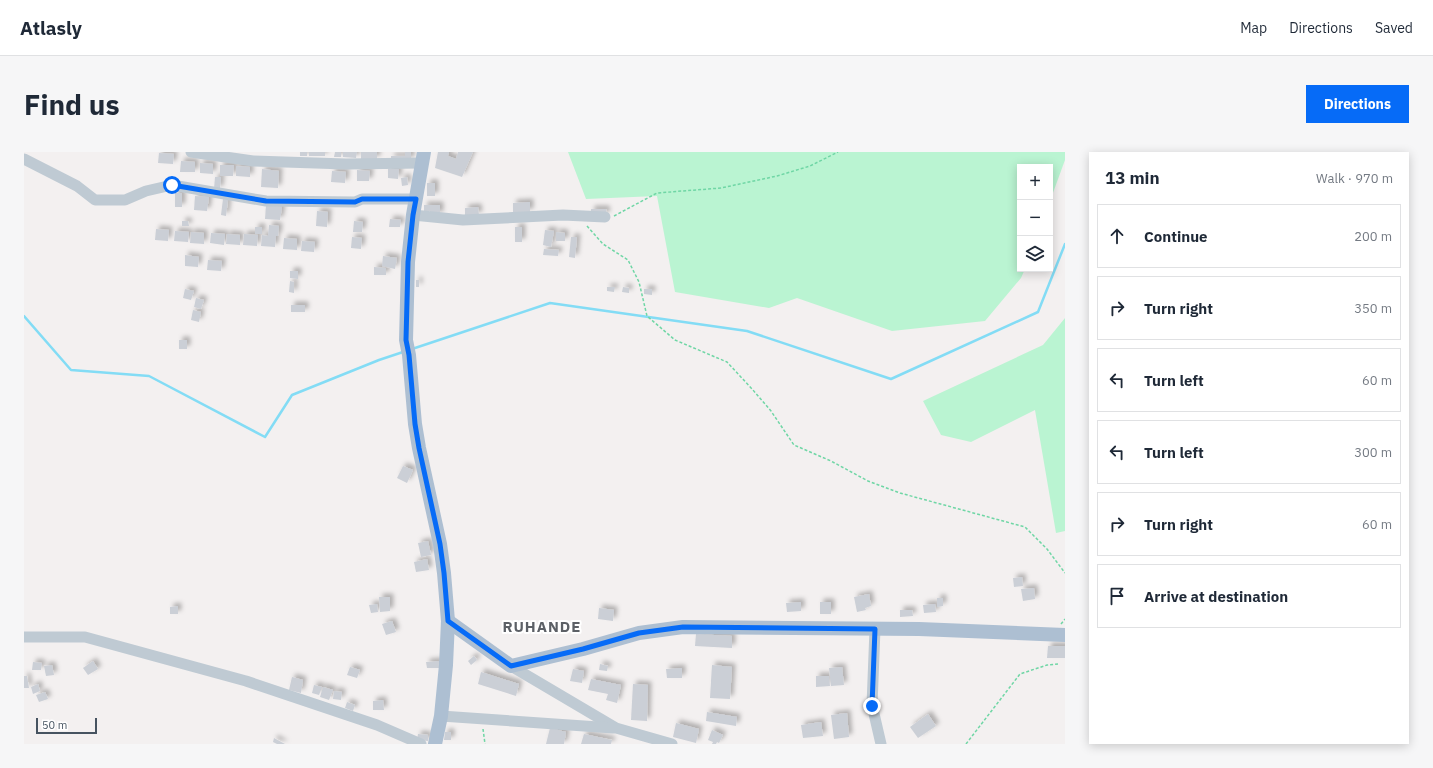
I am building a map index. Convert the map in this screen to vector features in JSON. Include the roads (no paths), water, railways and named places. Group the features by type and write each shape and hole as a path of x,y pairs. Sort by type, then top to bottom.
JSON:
{"main road":[{"path":"423,158 413,215 408,262 406,340 409,355 415,424 440,544 448,621 446,665 441,716 435,744"},
{"path":"448,621 511,666 583,649 639,633 675,628 919,629 1065,636"}],"street":[{"path":"191,152 253,161 346,164 423,158"},
{"path":"24,159 77,186 95,200 126,200 146,190 172,185 266,201 355,202 362,199 416,199"},
{"path":"413,215 463,220 563,215 605,217"},
{"path":"875,629 872,706 881,744"},
{"path":"24,637 85,637 239,678 377,726 421,744"},
{"path":"511,666 616,728"},
{"path":"441,716 616,728 672,744"}],"waterway":[{"path":"412,349 550,303 747,331 891,379 1038,312 1065,244"},
{"path":"24,316 71,370 149,376 265,437 292,395 379,360 403,352"}],"district":[{"name":"RUHANDE","path":"542,627"}]}
